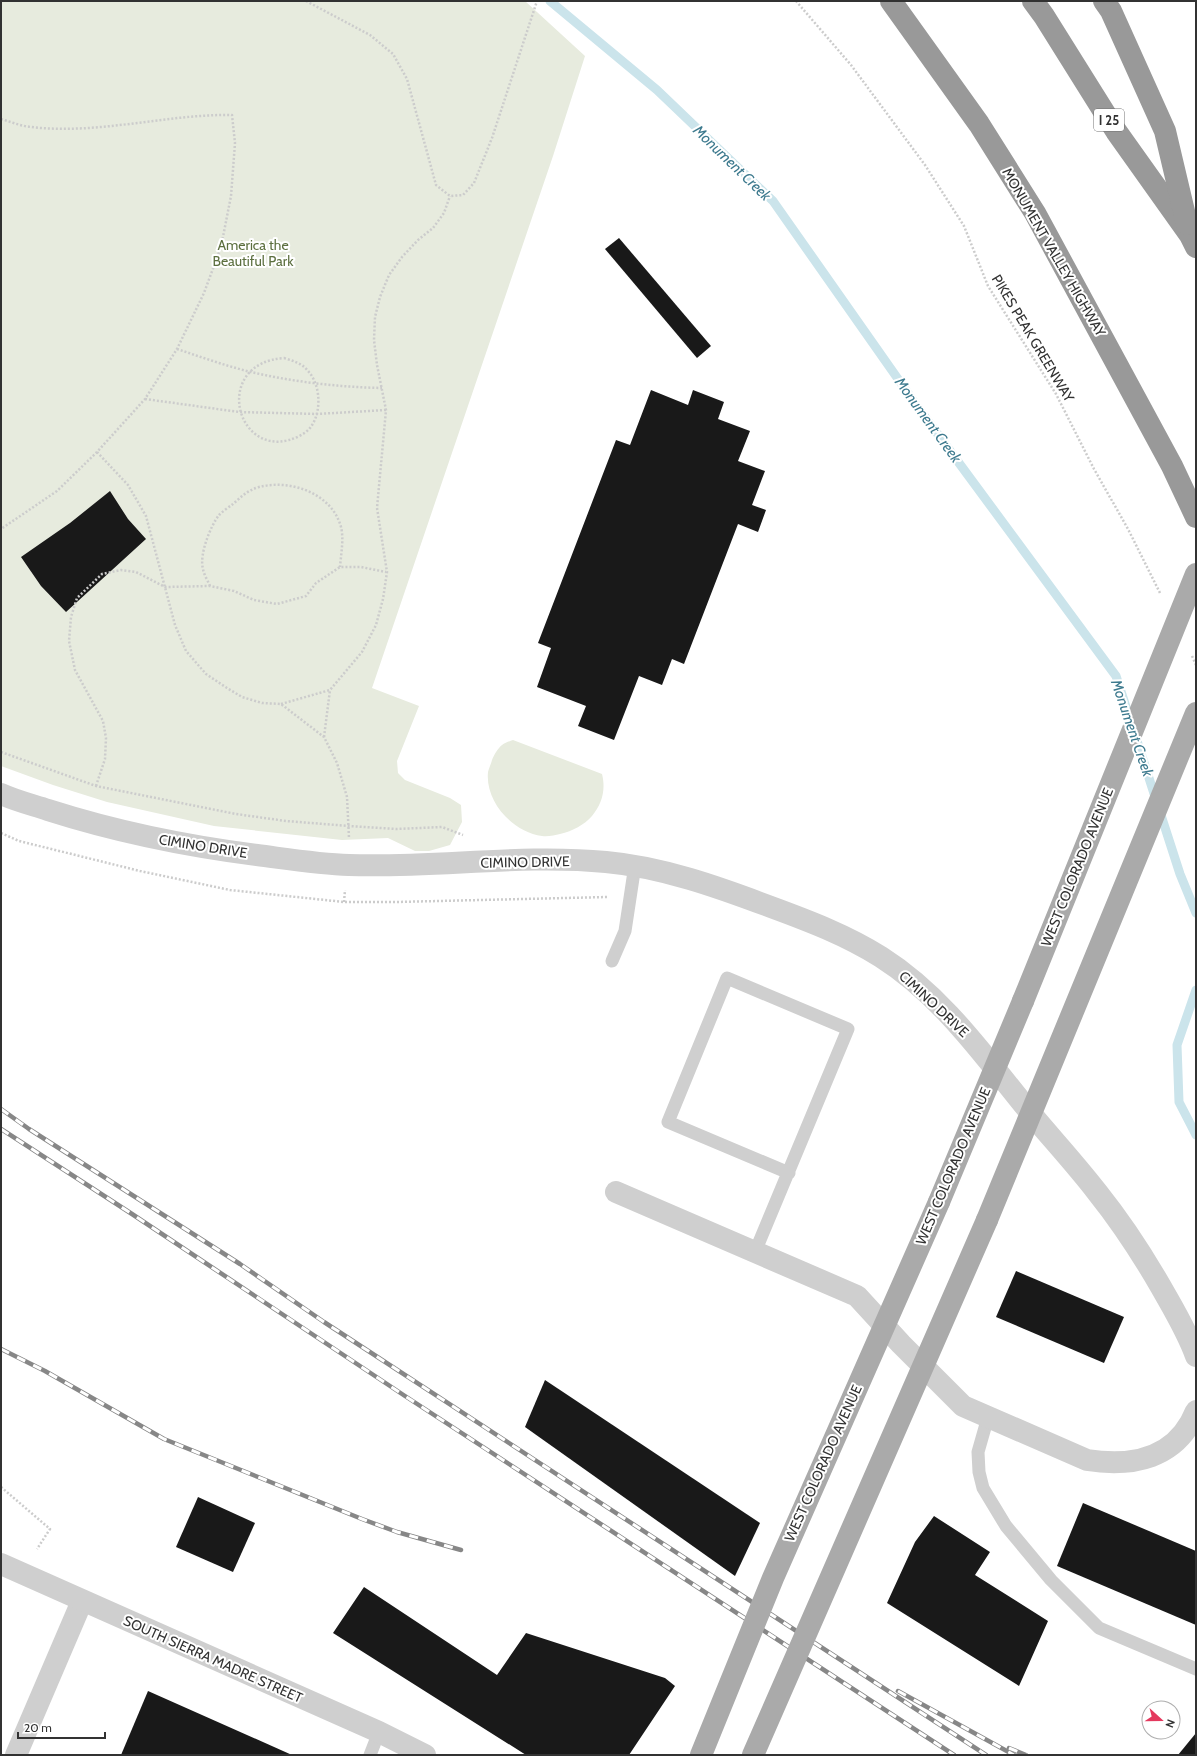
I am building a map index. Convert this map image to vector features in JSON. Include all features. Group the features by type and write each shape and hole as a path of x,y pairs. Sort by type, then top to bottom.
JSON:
{"highway":[{"path":"877,1 930,54"},
{"name":"MONUMENT VALLEY HIGHWAY","path":"891,1 930,54 983,131 1035,213 1172,466 1196,517"},
{"name":"I 25","path":"1033,1 1116,131 1193,241"},
{"path":"1104,1 1111,11 1165,131 1193,241"}],"main road":[{"name":"WEST COLORADO AVENUE","path":"701,1755 773,1578 938,1202 995,1067 1196,574"},
{"path":"753,1755 984,1227 1196,713"}],"street":[{"name":"CIMINO DRIVE","path":"1,794 83,821 160,840 218,850 312,862 348,865 431,865 532,860 604,861 635,865 662,871 733,893 826,928 882,958 918,985 965,1032 995,1067 1031,1114 1099,1194 1138,1248 1185,1328 1196,1356"},
{"path":"616,1192 857,1296 901,1344 963,1406 1087,1460 1111,1462 1144,1460 1162,1451 1178,1440 1190,1426 1196,1412"},
{"name":"SOUTH SIERRA MADRE STREET","path":"1,1564 379,1732 425,1755"},
{"path":"16,1755 82,1601"}],"lane":[{"path":"612,962 625,931 635,865"},
{"path":"755,1252 848,1029 727,978 668,1122 788,1172"},
{"path":"988,1417 978,1452 979,1472 983,1488 1006,1526 1051,1580 1099,1628 1196,1669"},
{"path":"370,1755 379,1732"}],"path":[{"path":"306,1 370,35 393,54 407,79 436,185 450,196 463,195 474,183 492,138 537,1"},
{"name":"PIKES PEAK GREENWAY","path":"796,1 851,65 921,158 964,226 988,286 1056,394 1094,469 1128,529 1162,597"},
{"path":"1,119 29,127 65,129 107,127 206,114 232,115 236,143 232,188 221,247 204,293 177,349 145,399 97,452 57,491 1,529"},
{"path":"324,737 330,690 362,652 376,625 383,599 387,572 377,508 380,467 386,431 386,410 374,340 375,317 380,297 389,275 402,257 418,240 433,228 440,218 450,196"},
{"path":"177,349 249,372 315,383 352,387 382,388"},
{"path":"284,358 298,363 308,371 315,383 318,398 317,414 310,428 297,438 280,442 264,439 251,430 244,421 240,412 238,397 243,382 249,372 259,364 273,359 284,358"},
{"path":"145,399 240,412 317,414 386,410"},
{"path":"97,452 128,485 146,516 175,625 186,651 206,674 242,697 262,703 281,704 330,690"},
{"path":"210,586 202,568 204,547 210,530 219,515 245,493 272,485 304,489 320,497 334,512 341,527 342,546 340,567"},
{"path":"96,786 104,759 106,738 103,721 75,670 69,641 71,617 77,598 102,574 121,570 136,572 166,587 210,586 234,591 254,600 277,604 306,596 316,583 340,567 361,567 387,572"},
{"path":"1189,651 1196,665"},
{"path":"281,704 324,737 337,763 347,797 349,839"},
{"path":"1,752 96,786 236,814 286,821 396,829 442,827 470,838"},
{"path":"1,833 19,841 140,871 230,890 344,902 630,896"},
{"path":"1,1488 50,1529 37,1549"}],"green space":[{"name":"America the Beautiful Park","path":"1,1 525,1 585,56 553,156 372,688 419,706 397,761 398,773 405,780 450,798 461,805 462,822 450,845 429,851 415,851 388,838 342,840 214,826 107,802 53,785 1,766"},
{"path":"513,740 602,774 604,786 601,802 589,819 582,825 569,831 544,836 521,829 503,814 491,794 488,783 488,772 493,758 499,748 503,744"}],"building":[{"path":"619,238 711,346 697,358 605,249"},
{"path":"651,390 688,405 693,390 724,402 718,419 750,431 738,461 765,471 752,505 766,510 758,532 738,524 684,664 672,659 662,685 639,676 614,740 578,726 586,706 537,687 551,648 538,643 616,440 630,445"},
{"path":"110,491 128,519 146,539 66,612 41,586 21,557 70,523"},
{"path":"1016,1271 1124,1317 1104,1363 996,1317"},
{"path":"545,1380 760,1523 735,1576 525,1427"},
{"path":"198,1497 255,1523 233,1572 176,1547"},
{"path":"1083,1503 1196,1551 1196,1625 1057,1566"},
{"path":"934,1516 990,1552 975,1575 1048,1621 1019,1686 887,1603 915,1542"},
{"path":"364,1587 497,1675 526,1633 665,1678 675,1686 629,1755 526,1755 333,1633"},
{"path":"148,1691 292,1755 121,1755"},
{"path":"1196,1733 1196,1755 1178,1755"}],"waterway":[{"name":"Monument Creek","path":"550,1 657,90 773,201 917,406 1116,676 1180,874 1196,913"},
{"name":"Monument Creek","path":"1196,990 1177,1045 1179,1102 1196,1135"}],"railway":[{"path":"1,1109 29,1129 240,1264 324,1322 986,1755"},
{"path":"1,1129 132,1214 405,1396 954,1755"},
{"path":"1,1349 45,1371 164,1439 362,1519 397,1532 461,1550"},
{"path":"898,1691 1014,1755"},
{"path":"1009,1748 1026,1755"}]}
